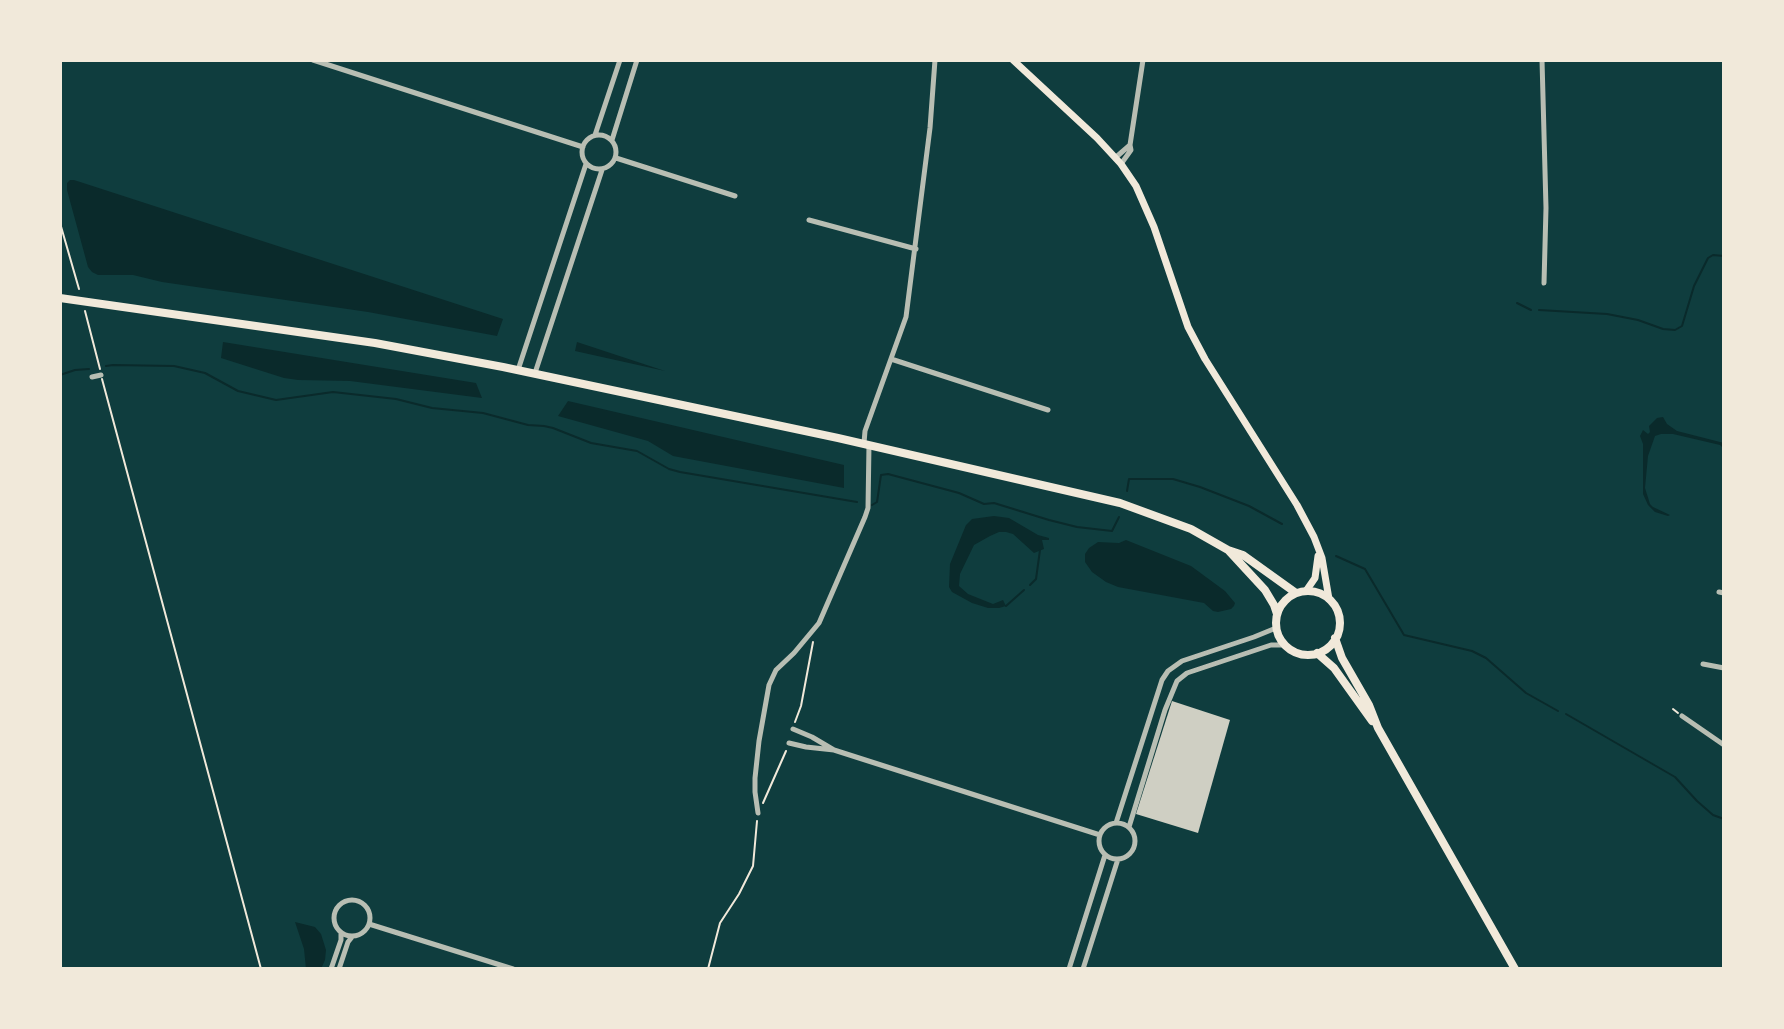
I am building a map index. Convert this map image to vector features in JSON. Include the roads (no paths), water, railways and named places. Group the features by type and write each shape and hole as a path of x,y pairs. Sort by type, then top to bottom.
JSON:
{"main road":[{"path":"1013,60 1118,161 1136,186 1154,227 1188,327 1297,505 1318,545 1329,599 1338,614 1339,630 1324,650 1300,654 1285,645 1276,628 1274,605 1265,590 1228,550"},
{"path":"60,298 375,343 535,373 1120,503 1191,529 1243,555 1296,593"},
{"path":"1306,591 1317,572 1318,545"},
{"path":"1277,614 1284,602 1296,593 1306,591 1329,599"},
{"path":"1335,638 1378,728 1515,969"},
{"path":"1317,653 1334,668 1378,728"}],"street":[{"path":"313,60 583,147"},
{"path":"595,135 620,60"},
{"path":"612,140 637,60"},
{"path":"758,813 755,792 757,764 769,685 776,670 819,623 868,508 865,431 906,317 930,128 935,60"},
{"path":"1118,161 1130,154 1143,60"},
{"path":"1542,60 1546,208 1544,283"},
{"path":"595,135 607,136 616,149 616,158 611,166 602,170 593,169 583,159 583,147 595,135"},
{"path":"616,158 735,196"},
{"path":"518,370 586,164"},
{"path":"535,373 602,170"},
{"path":"809,220 916,249"},
{"path":"891,359 1048,410"},
{"path":"92,377 101,375"},
{"path":"1116,823 1162,680 1168,671 1182,661 1276,628"},
{"path":"1129,827 1177,681 1187,673 1271,645 1285,645"},
{"path":"1703,664 1724,668"},
{"path":"1682,716 1724,745"},
{"path":"793,729 834,750"},
{"path":"789,743 834,750 1100,835"},
{"path":"1116,823 1129,827 1134,836 1134,846 1128,855 1118,859 1105,855 1100,846 1104,828 1116,823"},
{"path":"1069,969 1105,855"},
{"path":"1083,969 1118,859"},
{"path":"351,899 362,902 368,909 369,924 360,934 352,936 341,933 333,919 336,908 351,899"},
{"path":"369,924 513,969"},
{"path":"331,969 341,933"},
{"path":"339,969 352,936"}],"water":[{"path":"70,180 503,319 497,336 133,275 98,275 88,267 67,190"},
{"path":"223,342 476,383 482,398 350,381 284,378 221,358"},
{"path":"577,342 665,371 575,351"},
{"path":"568,401 844,465 844,488 673,456 648,441 558,416"},
{"path":"1663,417 1677,431 1724,443 1724,449 1720,445 1673,434 1655,436 1648,456 1645,488 1650,504 1668,516 1655,512 1643,494 1643,444 1640,436 1643,430 1648,434 1649,426 1657,418"},
{"path":"994,516 1009,518 1049,540 1042,540 1044,549 1034,553 1013,534 1006,532 999,532 974,545 960,574 959,586 968,594 993,604 1003,600 1006,606 988,608 952,592 949,587 950,564 966,525 972,519"},
{"path":"1126,540 1191,566 1225,591 1235,603 1234,606 1213,611 1204,603 1118,587 1092,572 1085,562 1089,548 1098,542 1119,543"},
{"path":"295,922 315,927 321,934 326,950 321,969 306,969 304,949"}],"waterway":[{"path":"1539,310 1607,314 1675,330 1682,326 1694,286 1708,258 1724,256"},
{"path":"1517,303 1531,310"},
{"path":"106,366 174,366 205,373 238,391 276,400 333,392 483,413 553,428 591,443 637,451 680,472 857,502"},
{"path":"60,375 89,369"},
{"path":"872,505 877,502 881,475 888,474 959,493 984,504 994,503 1077,527 1112,531 1119,517"},
{"path":"1127,491 1129,479 1173,479 1249,506 1282,524"},
{"path":"1030,585 1036,579 1040,550"},
{"path":"1336,556 1365,569 1404,635 1472,651 1486,658 1526,693 1558,711"},
{"path":"1006,606 1024,590"},
{"path":"1566,714 1675,777 1713,815 1724,819"}]}
